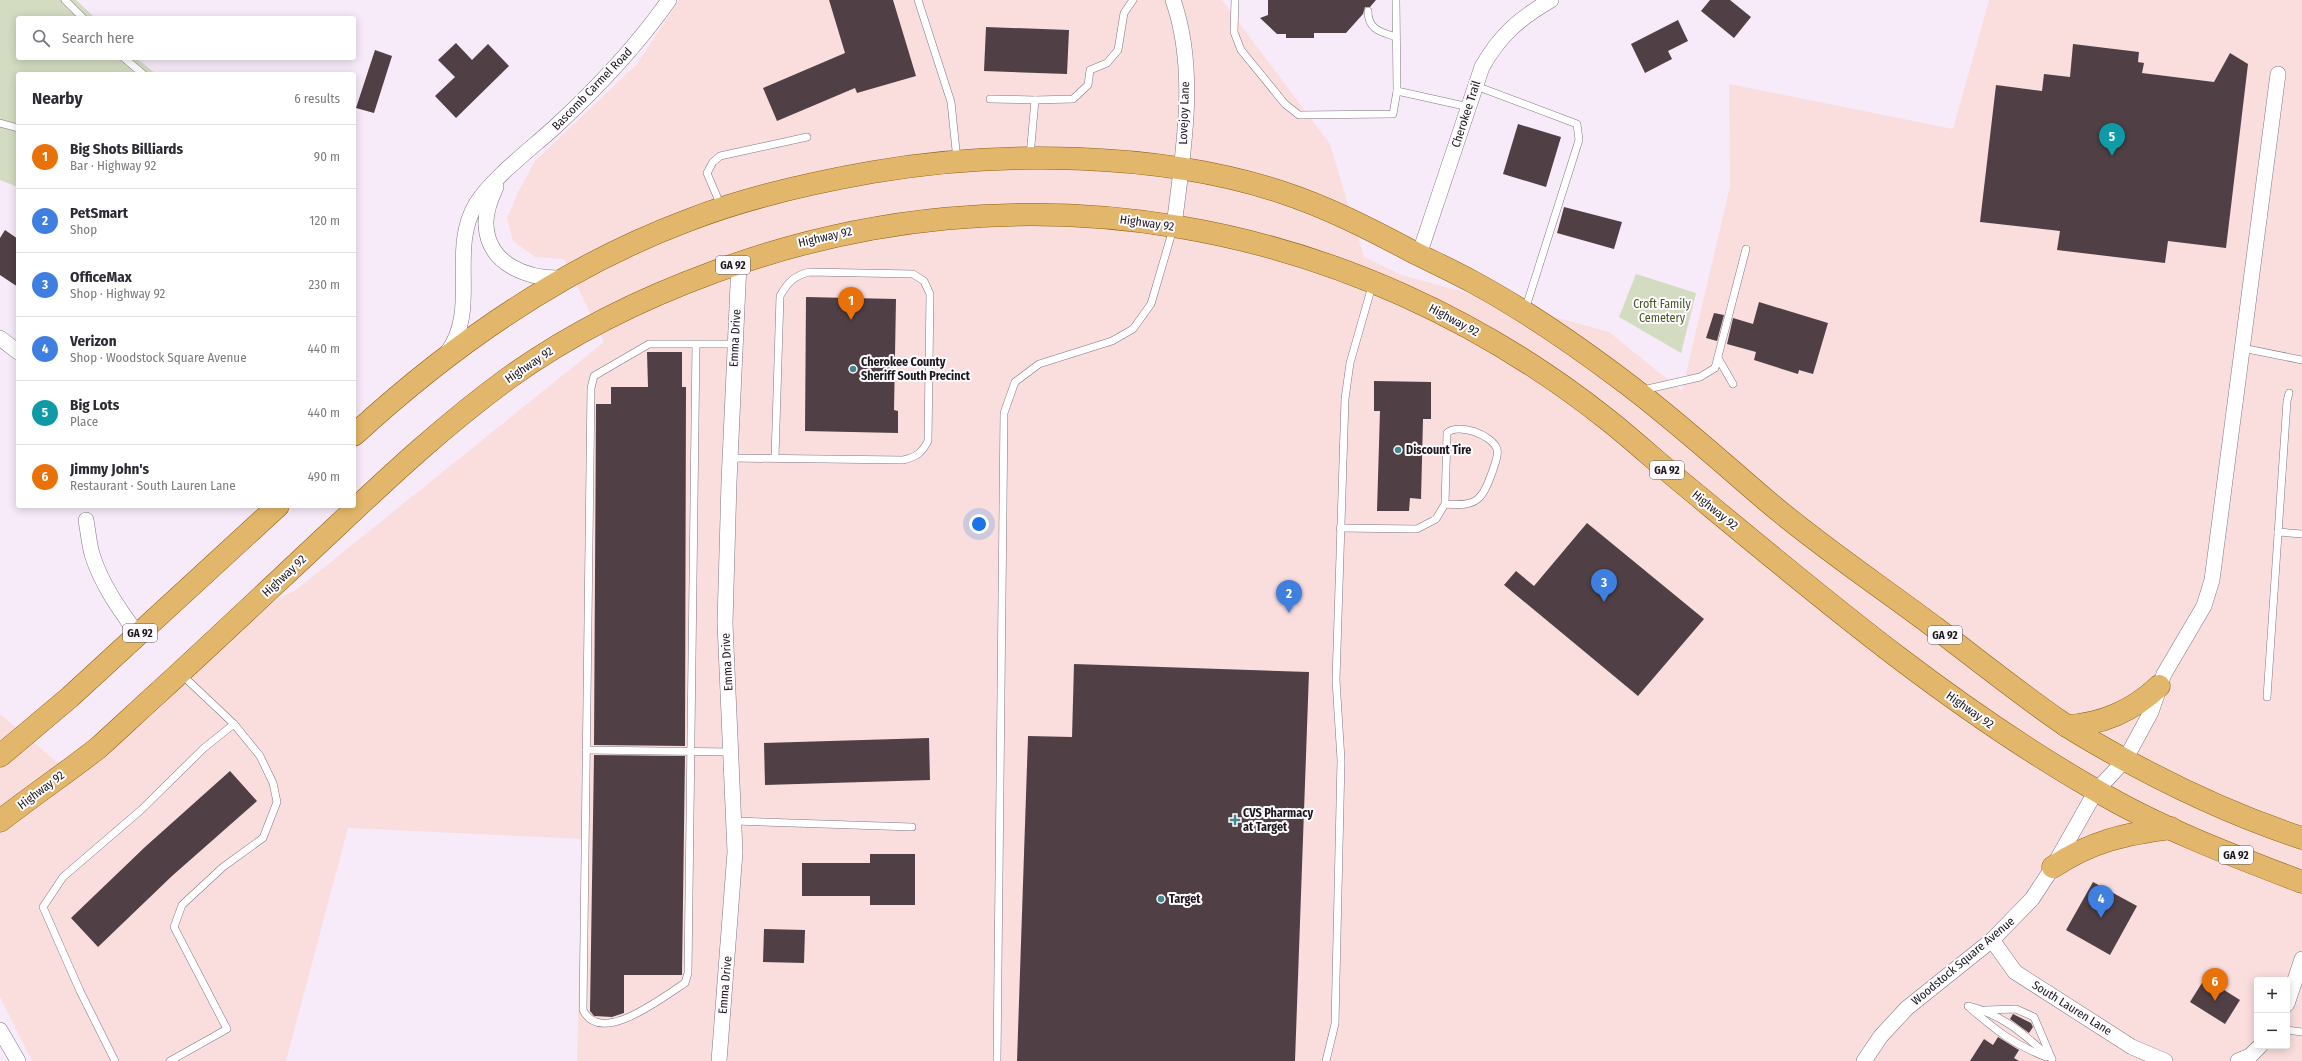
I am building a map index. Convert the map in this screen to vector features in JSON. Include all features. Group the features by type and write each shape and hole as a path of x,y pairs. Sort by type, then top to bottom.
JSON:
{"main road":[{"name":"GA 92","path":"356,434 443,358 492,323 565,278 642,239 721,208 789,189 842,177 900,167 957,160 1030,158 1123,162 1181,169 1231,179 1280,192 1372,230 1474,283 1524,312 1580,349 1637,391 1706,446 1770,503 2066,726 2168,783 2246,818 2302,838"},
{"name":"Highway 92","path":"356,508 392,474 470,407 515,374 552,350 626,309 666,290 738,263 794,244 849,231 960,216 1066,215 1174,226 1263,244 1311,258 1373,282 1458,322 1511,352 1607,419 1728,521 1872,637 1947,694 2029,749 2096,791 2171,828 2302,882"},
{"name":"GA 92","path":"0,756 70,697 276,508"},
{"name":"Highway 92","path":"0,821 97,748 180,673 356,508"},
{"path":"2066,726 2081,725 2112,717 2146,698 2159,686"},
{"path":"2053,867 2081,850 2115,837 2171,828"}],"street":[{"name":"Bascomb Carmel Road","path":"443,358 456,340 461,324 463,306 463,241 469,219 476,204 492,183 507,171 601,82 630,50 669,0"},
{"name":"Lovejoy Lane","path":"1173,0 1184,47 1186,86 1181,169 1174,226"},
{"name":"Cherokee Trail","path":"1419,255 1482,67 1494,46 1510,28 1531,11 1551,0"},
{"name":"Woodstock Square Avenue","path":"1864,1061 1881,1036 1907,1008 1992,940 2032,900 2053,867 2096,791 2126,760 2151,712 2159,686 2204,606 2209,593 2278,74"},
{"name":"Bascomb Carmel Road","path":"507,171 495,187 488,207 485,224 489,240 497,255 510,266 527,275 544,279 565,278"},
{"name":"Emma Drive","path":"720,1061 733,885 735,821 725,623 738,263"},
{"path":"0,338 16,350"},
{"path":"86,520 92,554 100,575 111,596 138,635"},
{"name":"South Lauren Lane","path":"1992,940 2015,972 2132,1046 2165,1061"},
{"path":"2290,995 2302,960"},
{"path":"0,1030 18,1061"}],"lane":[{"path":"65,0 82,16"},
{"path":"918,0 952,102 957,160"},
{"path":"990,99 1073,99 1088,85 1090,70 1107,64 1118,50 1124,13 1133,0"},
{"path":"1235,0 1234,32 1241,50 1284,104 1299,115 1393,114 1398,91 1396,0"},
{"path":"1368,11 1368,21 1374,30 1396,37"},
{"path":"126,60 141,72"},
{"path":"1476,86 1577,124 1579,140 1524,312"},
{"path":"1398,91 1469,107"},
{"path":"1030,158 1035,100"},
{"path":"0,123 16,127"},
{"path":"721,208 707,173 712,162 720,156 807,137"},
{"path":"997,1061 1004,414 1015,382 1039,364 1112,340 1133,329 1151,304 1174,226"},
{"path":"1637,391 1700,377 1715,368 1746,249"},
{"path":"730,458 903,460 914,458 923,451 928,441 930,294 924,281 913,274 809,272 796,276 787,284 780,296 775,458"},
{"path":"1326,1061 1335,1024 1341,776 1336,680 1340,528 1346,399 1350,364 1373,282"},
{"path":"696,344 688,973 685,983 625,1021 596,1023 587,1018 583,1010 591,388 594,376 649,344 696,344 735,344"},
{"path":"2242,348 2302,360"},
{"path":"1718,358 1734,384"},
{"path":"2267,697 2289,393"},
{"path":"1340,528 1417,529 1436,519 1445,504 1447,433 1451,429 1460,428 1474,431 1494,443 1498,450 1497,458 1487,488 1478,500 1466,506 1445,504"},
{"path":"2278,532 2302,534"},
{"path":"170,1061 227,1029 174,928 182,905 223,867 263,838 277,802 273,782 260,756 234,724 180,673"},
{"path":"115,1061 80,991 43,907 64,878 141,810 204,748 234,724"},
{"path":"586,750 732,752"},
{"path":"735,821 912,827"},
{"path":"1969,1007 1985,1010 2016,1009 2034,1017 2051,1060 2020,1046 2000,1034 1969,1007"},
{"path":"1985,1010 2008,1022 2051,1060"},
{"path":"2290,1030 2302,1032"}],"shaded area":[{"path":"679,0 1222,0 1330,144 1364,257 1402,275 1609,332 1682,391 1730,186 1729,84 1953,129 1989,0 2302,0 2302,1061 577,1061 582,839 348,828 286,1061 32,1061 0,997 0,714 59,764 240,617 296,590 604,342 564,259 535,257 513,241 507,218 518,192 535,161 637,64"}],"green space":[{"path":"0,0 76,0 93,16 16,16 16,60 138,60 154,72 16,72 16,186 0,180"},
{"name":"Croft Family Cemetery","path":"1636,274 1696,293 1681,353 1619,317"}],"building":[{"path":"829,0 893,0 916,76 857,93 855,88 777,121 763,88 845,53"},
{"path":"1268,0 1376,0 1370,7 1365,7 1363,14 1346,33 1314,33 1314,38 1286,38 1286,34 1277,34 1260,18 1268,15"},
{"path":"1710,0 1730,0 1751,17 1734,38 1701,11"},
{"path":"1678,20 1688,41 1668,51 1672,59 1645,73 1631,44"},
{"path":"986,27 1069,30 1067,74 984,71"},
{"path":"456,43 472,60 488,44 509,66 456,118 435,96 455,77 438,60"},
{"path":"2073,44 2139,52 2138,62 2144,63 2142,73 2214,82 2230,53 2248,64 2226,248 2168,241 2165,263 2057,250 2060,231 1980,222 1996,85 2042,91 2044,74 2070,77"},
{"path":"375,50 392,56 374,113 356,108"},
{"path":"1518,124 1561,137 1546,187 1503,174"},
{"path":"1564,207 1622,222 1614,249 1557,233"},
{"path":"5,230 16,238 16,286 0,275 0,238"},
{"path":"806,297 896,299 894,410 898,411 898,433 805,431"},
{"path":"1759,302 1828,323 1813,374 1799,370 1798,374 1754,360 1756,352 1727,344 1733,318 1753,324"},
{"path":"1714,313 1724,315 1717,341 1706,338"},
{"path":"647,352 682,352 682,387 686,387 685,746 594,745 596,404 611,404 611,387 648,387"},
{"path":"1374,381 1431,382 1431,419 1423,419 1421,499 1410,498 1409,511 1377,511 1380,411 1374,411"},
{"path":"1587,523 1704,619 1638,696 1504,585 1516,571 1534,586"},
{"name":"Target","path":"1074,664 1309,672 1295,1061 1017,1061 1028,736 1072,737"},
{"path":"929,738 930,780 765,785 764,743"},
{"path":"594,755 685,756 682,975 624,975 624,1013 612,1017 594,1016 590,1011"},
{"path":"230,771 257,801 172,876 98,947 71,918 145,847"},
{"path":"870,854 915,854 915,905 870,905 870,896 802,896 802,863 870,863"},
{"path":"2093,882 2137,906 2110,955 2066,930"},
{"path":"764,929 805,930 804,963 763,962"},
{"path":"2205,978 2240,1000 2225,1024 2190,1002"},
{"path":"2013,1014 2031,1023 2033,1027 2029,1033 2010,1019"},
{"path":"1998,1037 2019,1050 2014,1058 2019,1061 1970,1061 1984,1039 1993,1045"}],"place":[{"name":"Big Lots","path":"2112,156"},
{"name":"Big Shots Billiards","path":"851,320"},
{"name":"Cherokee County Sheriff South Precinct","path":"853,369"},
{"name":"Discount Tire","path":"1398,450"},
{"name":"OfficeMax","path":"1604,602"},
{"name":"PetSmart","path":"1289,613"},
{"name":"CVS Pharmacy at Target","path":"1235,820"},
{"name":"Target","path":"1161,899"},
{"name":"Verizon","path":"2101,918"},
{"name":"Jimmy John's","path":"2215,1001"}]}
